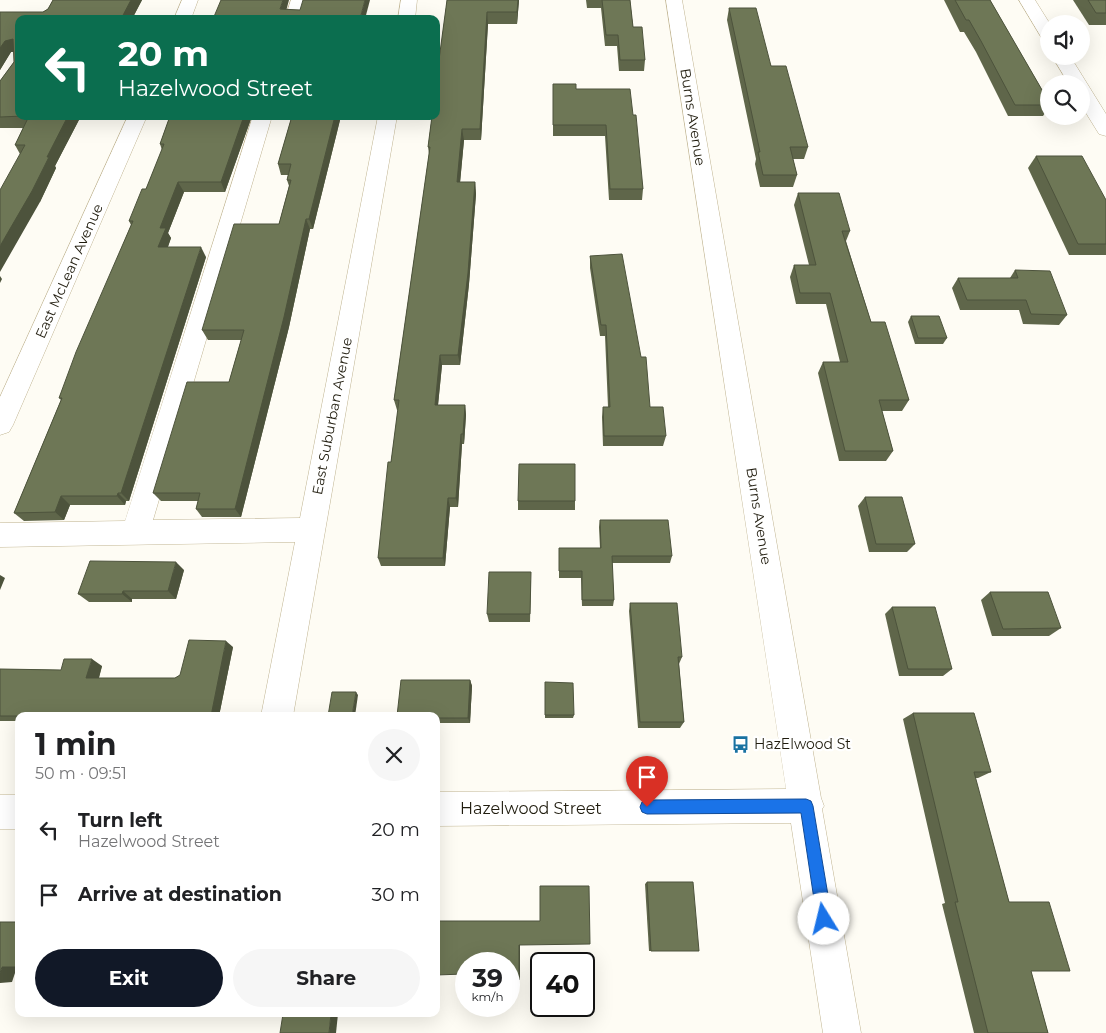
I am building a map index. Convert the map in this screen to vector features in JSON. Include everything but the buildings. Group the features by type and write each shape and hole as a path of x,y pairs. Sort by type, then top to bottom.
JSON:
{"street":[{"path":"184,15 190,0"},
{"path":"294,15 299,0"},
{"path":"407,15 410,0"},
{"name":"Burns Avenue","path":"674,0 842,1033"},
{"path":"1027,0 1040,21"},
{"path":"1090,104 1106,130"},
{"name":"East McLean Avenue","path":"0,425 136,120"},
{"path":"135,533 262,120"},
{"name":"East Suburban Avenue","path":"278,712 387,120"},
{"path":"0,535 311,530"},
{"name":"Hazelwood Street","path":"440,808 806,806"},
{"path":"0,812 15,812"}],"place":[{"name":"HazElwood St","path":"740,744"}],"route":[{"path":"647,807 806,806 824,919"}]}
